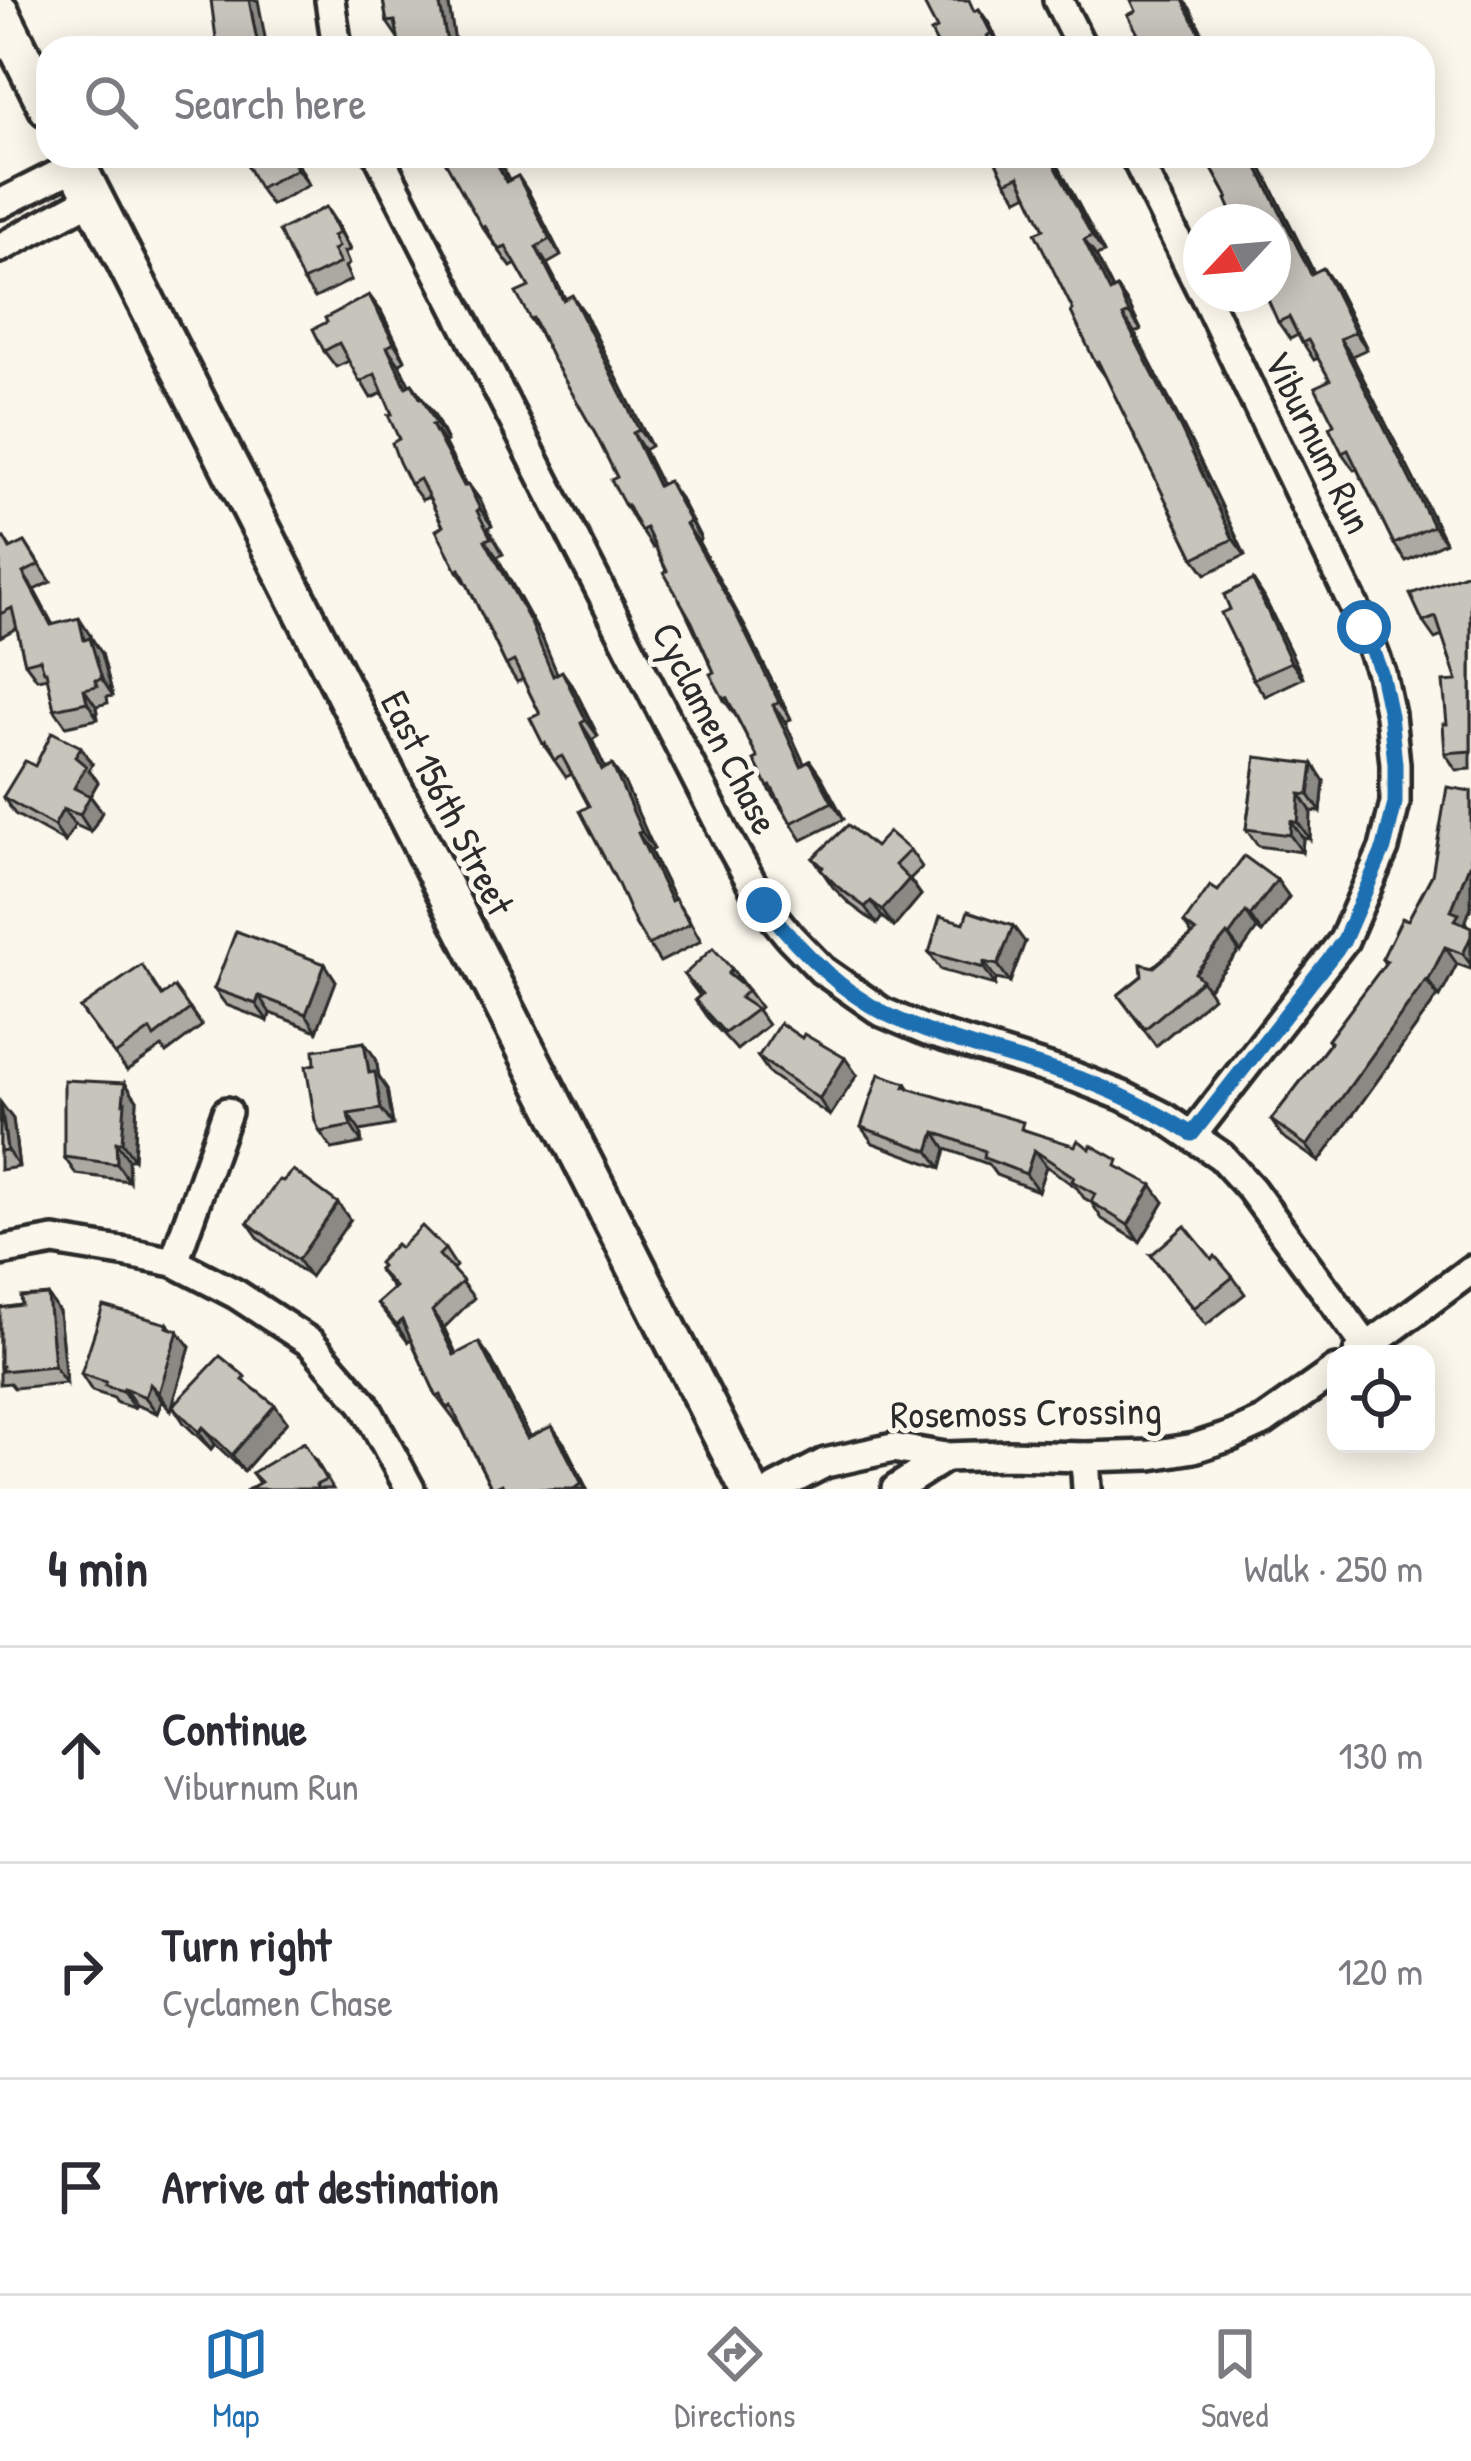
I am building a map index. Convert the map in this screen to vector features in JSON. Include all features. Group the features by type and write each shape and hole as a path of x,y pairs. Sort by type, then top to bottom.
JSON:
{"street":[{"path":"330,0 335,36"},
{"path":"1058,0 1076,36"},
{"path":"0,12 36,84"},
{"path":"0,204 61,168"},
{"name":"East 156th Street","path":"78,168 748,1489"},
{"name":"Cyclamen Chase","path":"385,168 728,840 764,905 790,938 822,970 882,1012 927,1031 1075,1077 1123,1096 1192,1134 1251,1189 1358,1345"},
{"name":"Viburnum Run","path":"1141,168 1183,253"},
{"path":"0,248 94,199"},
{"name":"Viburnum Run","path":"1192,1134 1344,940 1384,848 1395,803 1390,715 1364,627 1212,312"},
{"path":"175,1262 226,1112"},
{"path":"0,1251 54,1241 175,1262 236,1294 311,1343 364,1404 410,1489"},
{"path":"1370,1345 1471,1270"},
{"name":"Rosemoss Crossing","path":"775,1489 825,1463 893,1448 945,1457 1085,1457 1194,1448 1264,1421 1327,1376"},
{"path":"896,1489 945,1457"},
{"path":"1085,1457 1087,1489"}],"building":[{"path":"211,0 249,0 256,36 216,36"},
{"path":"383,0 439,0 446,36 398,36 395,21 387,22"},
{"path":"922,0 969,0 991,33 933,36 931,32 937,29"},
{"path":"1131,0 1183,0 1201,36 1139,36 1128,15 1136,11"},
{"path":"248,168 297,168 297,169 259,188"},
{"path":"449,168 499,168 506,182 518,176 550,239 536,247 563,300 572,295 639,430 633,433 658,486 668,481 690,522 686,524 779,702 773,705 801,766 810,761 832,802 791,823 768,787 754,760 758,758 710,674 714,672 646,528 641,531 625,506 596,435 516,293 529,287 506,247 499,250"},
{"path":"999,168 1056,168 1092,236 1084,240 1110,292 1117,288 1129,313 1123,316 1233,539 1194,558 1071,312 1035,233 1044,229 1019,176 1006,182"},
{"path":"1212,168 1258,168 1276,204 1228,204"},
{"path":"326,207 339,233 333,236 338,247 333,250 340,263 303,281 279,231"},
{"path":"1291,234 1311,274 1323,268 1355,332 1340,339 1433,526 1394,544 1348,450 1342,453 1329,427 1334,424 1315,387 1330,380 1289,317 1278,322 1274,312 1291,312"},
{"path":"369,295 394,343 387,347 406,387 412,384 422,397 464,486 468,484 491,538 485,540 531,623 553,676 562,671 586,720 581,723 602,770 612,765 671,901 675,899 690,924 648,945 580,811 589,806 562,756 554,760 543,744 530,718 540,714 514,661 506,665 460,569 457,571 436,530 443,526 420,479 410,484 399,462 392,443 399,439 375,374 360,382 339,343 324,351 313,329"},
{"path":"4,538 10,549 25,542 39,565 23,573 51,625 79,618 84,640 90,638 102,679 95,680 97,686 84,689 87,702 54,709 40,659 25,663 12,608 0,614 0,540"},
{"path":"1471,572 1471,751 1445,753 1443,682 1457,681 1436,617 1423,622 1410,594"},
{"path":"1253,580 1291,662 1253,679 1221,613 1230,609 1224,595"},
{"path":"52,732 81,747 75,757 86,766 74,788 90,796 80,815 63,809 54,826 3,797 25,761 35,766"},
{"path":"1256,757 1313,764 1309,795 1300,794 1298,823 1291,821 1290,835 1246,829"},
{"path":"1447,787 1471,791 1471,865 1451,911 1459,914 1455,920 1471,927 1471,936 1463,954 1445,947 1428,981 1307,1146 1271,1120 1387,961 1382,959 1402,918 1408,920 1432,875"},
{"path":"848,825 875,847 889,832 910,850 895,865 909,879 882,910 871,901 865,907 838,887 813,858"},
{"path":"1244,856 1277,880 1195,973 1202,980 1145,1029 1118,995 1142,976 1141,964 1154,967 1196,932 1184,923 1210,886 1218,891"},
{"path":"968,911 1013,926 998,965 984,962 984,968 929,953 940,916 964,923"},
{"path":"236,931 325,964 306,1014 259,996 256,1004 214,989"},
{"path":"713,948 732,969 728,974 748,990 740,998 757,1009 725,1033 695,1000 702,994 684,975"},
{"path":"142,965 162,996 174,987 190,1009 154,1037 150,1030 115,1055 80,1008"},
{"path":"780,1023 845,1058 819,1099 758,1057"},
{"path":"364,1042 381,1109 348,1114 351,1126 320,1132 306,1066 315,1064 314,1050"},
{"path":"879,1074 906,1083 904,1087 1023,1122 1021,1129 1075,1146 1078,1140 1090,1149 1091,1145 1118,1160 1116,1166 1152,1185 1128,1225 1091,1202 1095,1194 1034,1150 1026,1174 984,1158 985,1151 935,1132 929,1151 861,1127"},
{"path":"64,1080 125,1083 117,1164 64,1157"},
{"path":"0,1103 7,1150 0,1151"},
{"path":"293,1170 338,1203 298,1260 248,1223 279,1180"},
{"path":"422,1226 445,1249 439,1255 463,1281 432,1311 454,1355 479,1342 527,1438 552,1426 582,1484 573,1489 504,1489 502,1484 492,1489 451,1406 447,1409 441,1395 437,1397 402,1320 397,1326 377,1303 395,1287 378,1263"},
{"path":"1185,1226 1233,1277 1194,1308 1151,1255"},
{"path":"48,1295 54,1366 2,1371 0,1308 22,1305 21,1297"},
{"path":"103,1306 178,1331 159,1393 150,1384 145,1397 81,1374"},
{"path":"220,1356 275,1405 232,1455 173,1406"},
{"path":"304,1442 326,1480 316,1485 318,1489 249,1489 261,1482 252,1473"}],"route":[{"path":"764,905 822,970 882,1012 927,1031 1075,1077 1123,1096 1192,1134 1344,940 1384,848 1395,803 1395,764 1381,673 1364,627"}]}
